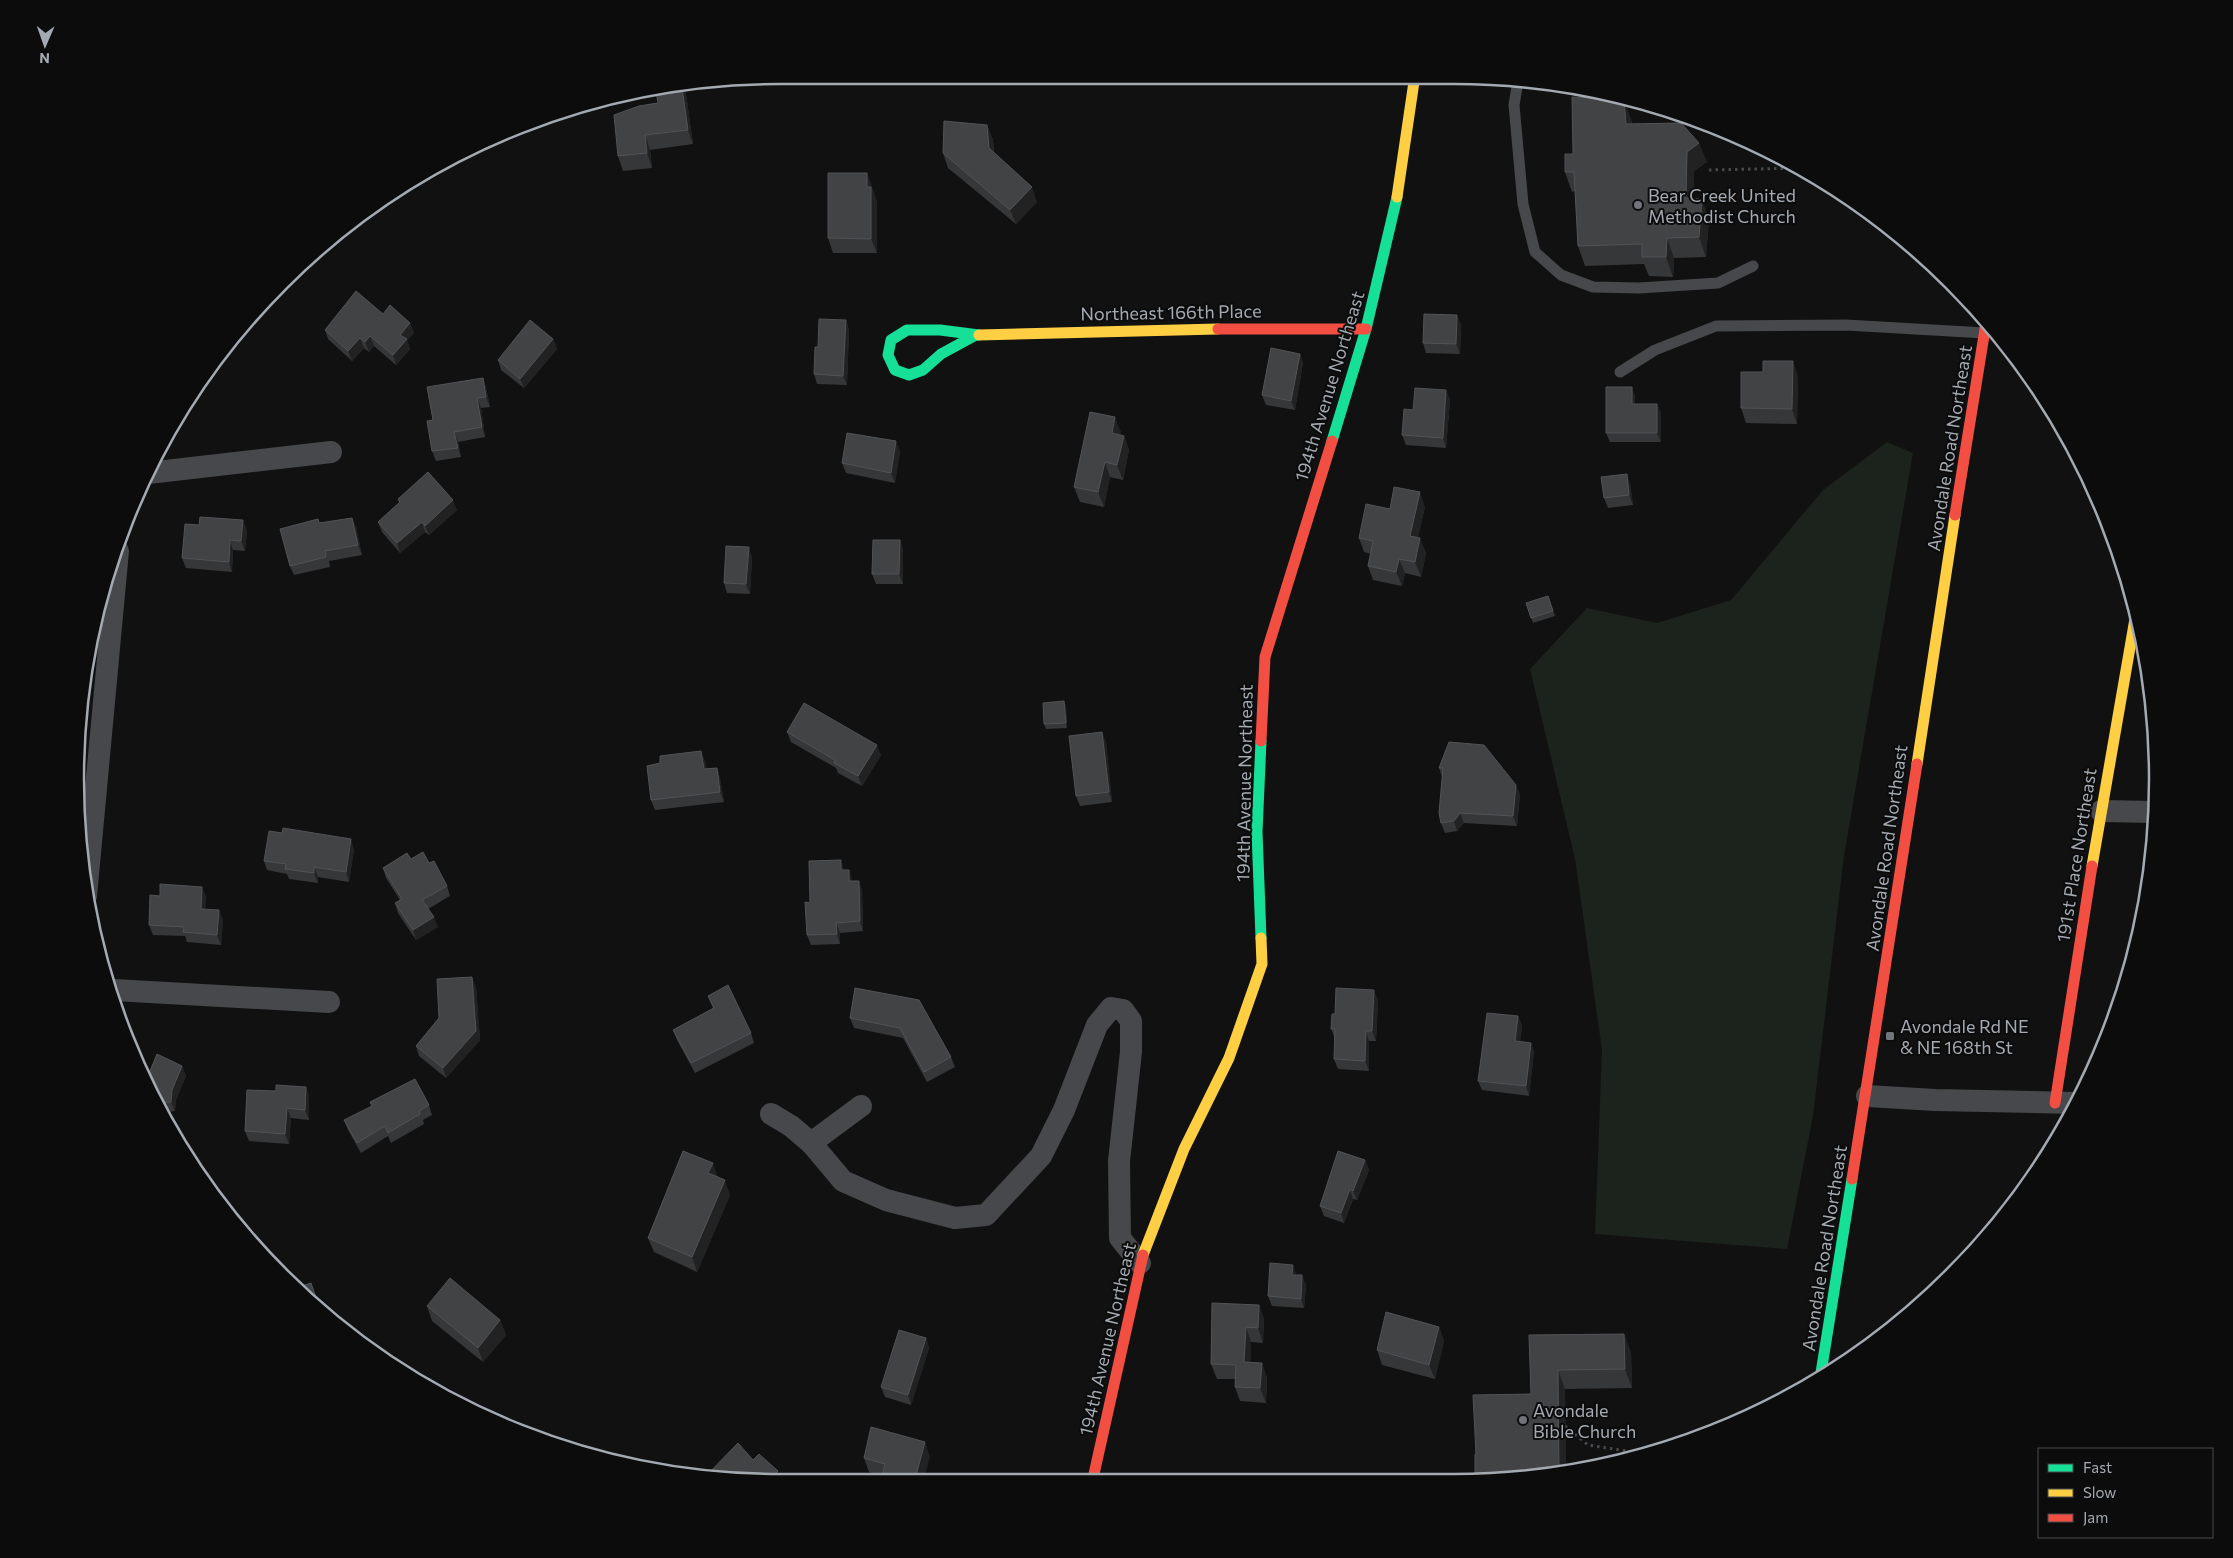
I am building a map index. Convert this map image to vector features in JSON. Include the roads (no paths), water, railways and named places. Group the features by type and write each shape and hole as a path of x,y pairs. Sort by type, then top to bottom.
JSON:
{"street":[{"name":"194th Avenue Northeast","path":"1094,1474 1125,1340 1140,1263 1184,1149 1229,1058 1262,964 1257,832 1265,658 1366,329 1396,206 1414,84"},
{"name":"Northeast 166th Place","path":"976,335 941,354 924,370 909,375 894,370 888,356 891,340 907,330 940,330 976,335 1258,328 1366,329"},
{"name":"Avondale Road Northeast","path":"1822,1369 1867,1096 1911,800 1985,331"},
{"path":"154,472 331,452"},
{"path":"89,862 116,571"},
{"name":"191st Place Northeast","path":"2065,1103 2100,811 2133,630"},
{"path":"2100,811 2148,812"},
{"path":"117,990 329,1002"},
{"path":"771,1114 791,1126 811,1143 843,1181 886,1200 955,1218 986,1215 1042,1156 1064,1110 1097,1025 1111,1008 1123,1010 1131,1021 1131,1052 1119,1161 1120,1238 1140,1263"},
{"path":"1867,1096 2065,1103"},
{"path":"811,1143 861,1106"}],"lane":[{"path":"1517,87 1514,104 1523,204 1535,252 1561,275 1592,286 1639,288 1718,283 1753,266"},
{"path":"1620,372 1656,350 1716,326 1846,325 1983,328"}],"place":[{"name":"Bear Creek United Methodist Church","path":"1638,205"},
{"name":"Avondale Rd NE & NE 168th St","path":"1890,1036"},
{"name":"Avondale Bible Church","path":"1523,1420"}]}
